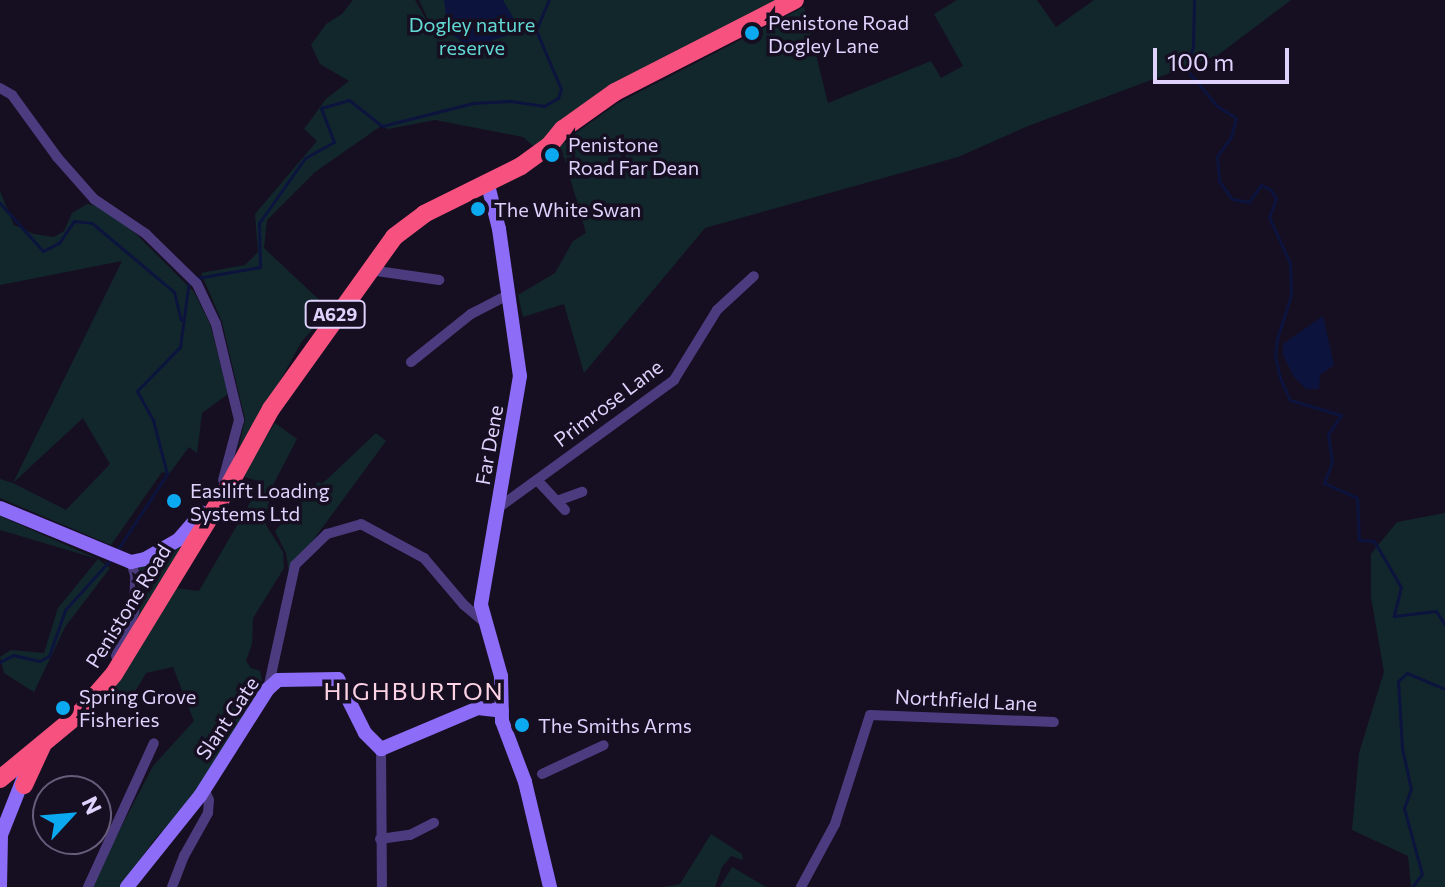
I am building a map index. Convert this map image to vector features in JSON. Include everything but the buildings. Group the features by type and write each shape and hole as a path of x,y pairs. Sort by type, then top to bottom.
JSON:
{"highway":[{"name":"Penistone Road","path":"0,779 81,712 117,670 227,489 271,409 394,237 424,214 521,166 549,146 563,129 615,92 795,0"},
{"path":"24,785 43,744"}],"street":[{"path":"0,88 12,95 94,199 146,234 197,284 216,324 239,420 223,480 227,489 216,493 187,533 145,559 127,561 0,508"},
{"name":"Far Dene","path":"488,185 508,295 519,389 483,586 483,621 501,676 506,734 534,778 550,887"},
{"path":"368,270 439,280"},
{"name":"Primrose Lane","path":"498,508 674,380 717,310 754,276"},
{"path":"411,362 471,314 508,295"},
{"path":"537,480 565,510"},
{"path":"557,501 582,492"},
{"path":"268,689 295,565 327,534 361,524 424,558 464,605 483,621"},
{"path":"117,670 115,659 134,612 135,575 127,561"},
{"name":"Slant Gate","path":"127,887 204,789 268,689 284,679 338,679 365,733 381,749"},
{"path":"382,887 381,749 478,708 502,711"},
{"name":"Northfield Lane","path":"801,887 835,824 852,777 865,721 870,715 1054,722"},
{"path":"88,887 154,743"},
{"path":"534,778 604,745"},
{"path":"0,887 1,835 24,785 23,772 18,765"},
{"name":"Slant Gate","path":"172,887 184,856 208,813 209,800 204,789"},
{"path":"380,839 410,835 434,823"}],"green space":[{"name":"Dogley nature reserve","path":"353,0 415,0 435,35 419,0 785,0 537,149 523,137 435,120 388,129 381,126 315,172 267,220 264,248 330,310 302,341 236,460 245,419 222,322 201,273 245,265 258,252 255,214 317,141 304,129 326,99 349,81 320,64 311,45 326,24 342,14"},
{"path":"957,0 1037,0 1056,27 1094,0 1291,0 1218,55 1028,126 958,157 705,228 584,373 564,304 523,317 518,295 555,273 573,241 586,233 564,157 548,153 618,103 804,7 828,103 931,61 941,78 963,66 934,14"},
{"path":"0,191 14,225 34,234 54,237 64,231 72,213 87,204 100,206 134,232 194,292 210,324 228,394 202,413 197,453 189,447 169,474 162,472 111,545 0,498 0,479 13,483 122,261 0,285","holes":["83,418 110,464 66,510 13,483"]},
{"path":"275,423 297,439 274,483 266,515 266,525 283,552 284,568 253,618 252,644 246,661 251,668 260,671 263,686 195,796 154,840 121,887 90,887 107,855 112,855 112,845 153,766 194,721 173,667 146,673 127,705 117,704 113,685 174,588 199,591 262,482 241,476"},
{"path":"376,433 386,441 289,573 286,553 275,531 318,482 322,484"},
{"path":"1445,513 1445,887 1411,887 1408,856 1352,830 1359,753 1384,672 1371,597 1371,554 1397,522"},
{"path":"0,516 98,559 0,530"},
{"path":"191,536 128,641 139,609 139,567"},
{"path":"98,559 110,568 65,627 34,692 4,673 0,657 11,650 44,653 58,608"},
{"path":"711,834 742,854 743,860 731,856 722,867 715,887 664,887 680,884"},
{"path":"732,867 766,887 720,887"}],"shaded area":[{"path":"444,0 503,0 521,31 493,40 476,53 448,31"},
{"path":"1323,316 1334,365 1320,375 1319,389 1306,389 1294,377 1283,355 1283,344"}],"waterway":[{"path":"197,278 260,267 259,223 305,158 334,142 321,108 349,100 382,126 473,103 510,101 544,106 558,98 561,89 536,30 549,0"},
{"path":"1194,0 1193,47 1186,69 1217,106 1236,118 1231,137 1217,156 1219,181 1232,199 1249,202 1261,185 1271,190 1276,199 1269,217 1290,263 1291,295 1277,339 1275,356 1280,378 1290,400 1341,415 1328,434 1332,462 1324,483 1357,498 1359,540 1374,541 1401,587 1394,616 1436,611 1445,625"},
{"path":"0,203 43,251 59,243 74,221 92,223 174,292 181,320"},
{"path":"116,552 167,474 153,420 137,391 180,347 189,280"},
{"path":"0,662 13,655 39,661 49,656 65,610 112,558"},
{"path":"1412,887 1422,874 1404,808 1411,789 1402,748 1398,681 1407,673 1445,689"}],"place":[{"name":"Penistone Road Dogley Lane","path":"752,33"},
{"name":"Penistone Road Far Dean","path":"552,155"},
{"name":"The White Swan","path":"478,209"},
{"name":"Easilift Loading Systems Ltd","path":"174,501"},
{"name":"Spring Grove Fisheries","path":"63,708"},
{"name":"The Smiths Arms","path":"522,725"}],"district":[{"name":"HIGHBURTON","path":"414,691"}]}
